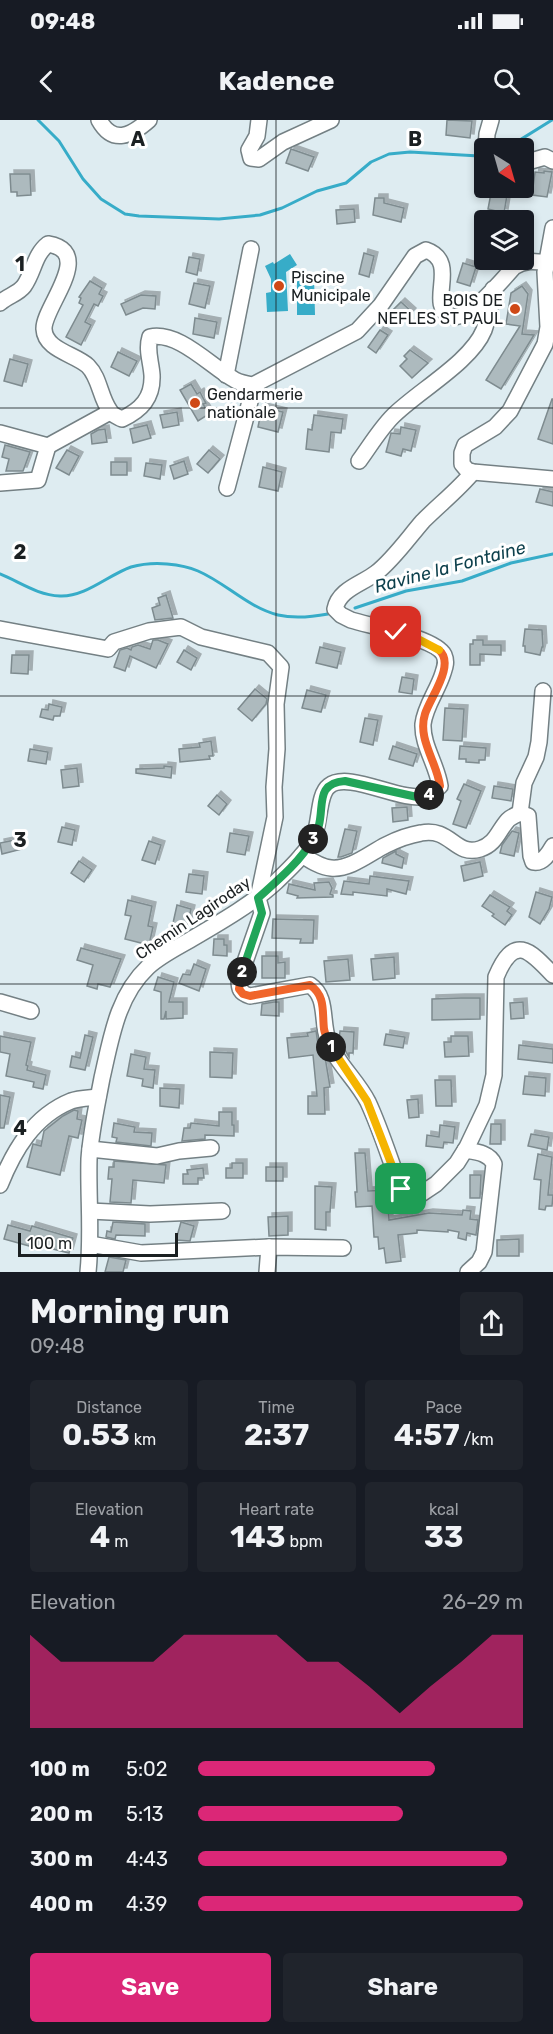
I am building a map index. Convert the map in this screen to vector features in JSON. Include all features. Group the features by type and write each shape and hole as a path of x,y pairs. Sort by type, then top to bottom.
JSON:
{"street":[{"path":"99,120 114,136 123,136 140,128 149,120"},
{"path":"259,120 257,136 249,150 251,158 255,160 283,142 331,120"},
{"path":"487,138 491,120"},
{"path":"534,160 545,157 553,161"},
{"path":"553,228 546,263 548,327 545,344 510,411 495,427 465,445 462,453 462,464 467,470 473,472 553,479"},
{"path":"0,303 21,290 30,278 35,259 41,249 48,244 58,246 64,252 68,264 66,276 45,319 46,337 52,345 87,365 93,372 110,412 122,419 138,412 148,397 152,377 147,347 150,337 159,335 172,338 238,382 253,385 357,331 381,305 415,256 426,250 435,253 442,264 441,300 444,311 453,317 461,317 522,262 546,263"},
{"path":"226,375 251,249"},
{"path":"359,461 392,417 463,358 475,345 484,332 493,289"},
{"path":"227,488 253,385"},
{"path":"0,433 48,446 110,412"},
{"path":"0,483 38,480 48,446"},
{"name":"Chemin Lagiroday","path":"88,1272 91,1132 107,1048 115,1021 126,996 138,978 166,954 258,898 302,855 316,834 324,791 330,785 345,781 417,797 434,792 440,786 439,774 424,736 423,726 425,714 446,664 443,653 418,639 351,620 335,609 337,601 346,591 378,571 433,511 473,472"},
{"path":"0,629 108,649 114,642 148,631 181,627 201,637 268,653 281,667 276,704 275,817 258,898 262,913 239,979 239,989 243,994 250,996 310,985 320,995 324,1031 330,1046 367,1101 401,1189 407,1197 421,1194 436,1184 457,1163 487,1105 492,1088 496,976 502,962 510,952 521,950 528,952 553,975"},
{"path":"520,813 524,783 540,742 543,691"},
{"path":"302,855 321,866 333,868 345,866 388,844 430,831 440,833 467,850 478,850 496,839 509,819 520,813 528,816 533,862 542,860 553,846"},
{"path":"0,1002 32,1011"},
{"path":"0,1185 12,1156 29,1131 51,1112 73,1101 98,1097"},
{"path":"90,1149 157,1156 211,1148"},
{"path":"465,1150 491,1157 494,1164 484,1252 479,1262 468,1272"},
{"path":"90,1211 150,1214 222,1211"},
{"path":"90,1244 141,1253 269,1247 343,1248"},
{"path":"267,1272 269,1247"}],"water":[{"name":"Piscine Municipale","path":"290,254 297,265 286,272 288,311 267,312 266,293 271,292 271,279 265,266 273,262 274,264"},
{"path":"297,275 314,275 315,315 297,315"}],"building":[{"path":"447,120 472,121 470,138 446,135"},
{"path":"291,149 314,157 308,171 286,163"},
{"path":"544,171 552,172 547,197 534,195 535,172 544,173"},
{"path":"10,174 30,174 31,195 17,196 17,192 11,192"},
{"path":"375,198 384,198 384,203 404,208 401,222 373,215"},
{"path":"490,198 506,198 504,210 488,209"},
{"path":"354,209 355,222 337,224 336,210"},
{"path":"364,253 374,256 369,277 359,274"},
{"path":"189,257 200,259 197,275 186,272"},
{"path":"463,263 474,266 470,286 457,282"},
{"path":"90,281 102,288 99,294 103,296 98,306 94,304 85,322 91,325 81,345 66,337 83,305 79,303 81,298 79,297"},
{"path":"194,283 210,286 205,308 189,304"},
{"path":"522,286 528,294 522,334 534,335 501,389 486,380 520,326 506,324 511,293"},
{"path":"141,295 156,296 155,309 143,308 126,315 121,304"},
{"path":"401,302 412,312 398,323 389,314"},
{"path":"195,318 217,322 214,338 193,334"},
{"path":"380,330 388,335 376,353 368,347"},
{"path":"410,350 428,363 412,378 400,366 407,359 404,356"},
{"path":"118,352 137,361 129,376 111,367"},
{"path":"10,359 28,364 22,386 4,381"},
{"name":"Gendarmerie nationale","path":"191,384 197,394 200,392 209,414 198,421 180,390"},
{"path":"553,399 553,444 538,439"},
{"path":"262,407 283,412 278,432 258,427"},
{"path":"177,412 179,425 163,428 160,415"},
{"path":"314,415 343,419 341,433 331,432 329,452 306,449 308,429 312,430"},
{"path":"147,425 151,438 133,443 130,429"},
{"path":"401,427 416,430 411,451 403,449 401,456 386,452 391,433 400,434"},
{"path":"105,429 107,442 92,444 91,434"},
{"path":"5,445 30,452 23,471 6,471 9,459 2,457"},
{"path":"67,450 79,456 69,475 56,468"},
{"path":"209,450 220,459 208,473 197,464"},
{"path":"184,461 188,474 174,479 170,466"},
{"path":"111,462 127,462 127,475 111,475"},
{"path":"146,463 162,465 160,479 144,476"},
{"path":"263,467 282,472 278,491 259,487"},
{"path":"540,489 553,492 553,506 536,502"},
{"path":"166,595 173,618 155,620 152,608 160,605 158,598"},
{"path":"525,629 542,630 543,647 540,655 525,652 525,646 523,646"},
{"path":"153,640 168,644 156,668 130,656 125,671 114,667 120,650 127,648 131,650 132,647 138,645 150,649"},
{"path":"473,640 483,640 483,645 501,645 501,655 480,654 480,665 470,665 470,644 473,644"},
{"path":"320,647 341,652 337,668 316,663"},
{"path":"184,650 197,658 191,670 177,662"},
{"path":"12,655 29,655 28,674 11,673"},
{"path":"402,677 414,679 412,694 399,692"},
{"path":"255,689 267,699 266,704 252,721 238,709"},
{"path":"307,690 326,695 321,712 302,708"},
{"path":"49,704 62,707 60,716 54,716 53,720 40,717 42,709 48,710"},
{"path":"445,708 464,709 462,741 443,740"},
{"path":"365,718 378,720 373,745 360,742"},
{"path":"211,741 213,756 209,756 210,759 180,762 179,749 200,747 199,743"},
{"path":"393,746 417,754 413,766 389,759"},
{"path":"460,746 486,748 485,760 479,760 479,763 459,759"},
{"path":"30,749 48,752 46,764 28,761"},
{"path":"164,766 172,767 171,778 136,773 136,769 164,768"},
{"path":"77,768 79,786 63,788 61,770"},
{"path":"464,784 481,791 466,828 453,824 461,801 457,799"},
{"path":"494,786 513,789 511,801 492,798"},
{"path":"217,795 227,804 219,815 208,806"},
{"path":"407,807 408,820 393,822 392,808"},
{"path":"62,827 75,830 72,845 58,842"},
{"path":"345,829 357,831 352,853 338,857"},
{"path":"512,831 519,833 514,856 500,853 502,845"},
{"path":"230,833 249,836 245,855 227,852"},
{"path":"20,839 22,849 2,854 0,843"},
{"path":"149,841 161,845 155,864 142,860"},
{"path":"396,851 396,854 404,858 402,868 382,863 383,858"},
{"path":"79,861 92,870 84,882 71,873"},
{"path":"480,862 483,876 464,881 461,866"},
{"path":"189,874 204,876 202,894 186,892"},
{"path":"370,876 409,881 406,894 387,889 387,896 353,892 353,895 341,894 344,881 369,884"},
{"path":"329,882 332,888 330,894 333,897 297,898 298,896 287,893 289,884 315,890 314,883"},
{"path":"536,892 552,897 549,909 540,924 529,917"},
{"path":"490,895 510,907 507,911 512,915 505,925 482,906"},
{"path":"128,900 152,906 148,926 153,927 149,945 125,939 131,916 125,915"},
{"path":"177,905 191,909 187,927 173,923"},
{"path":"273,919 314,920 313,943 300,943 301,939 272,938"},
{"path":"214,939 224,939 224,945 227,945 227,956 213,955"},
{"path":"81,948 121,959 110,987 98,984 97,989 87,986 93,965 77,960"},
{"path":"262,956 278,956 278,963 285,962 285,978 262,978"},
{"path":"394,957 395,978 373,980 371,959"},
{"path":"348,959 350,980 326,982 324,961"},
{"path":"194,964 206,969 199,991 179,983 183,974 190,975"},
{"path":"158,977 174,982 169,1002 183,1002 183,1018 166,1019 166,1011 164,1019 161,1019 161,992 154,990"},
{"path":"480,998 480,1019 432,1020 432,999"},
{"path":"279,1002 279,1016 261,1015 262,1004"},
{"path":"523,1002 524,1018 511,1019 510,1003"},
{"path":"316,1031 318,1044 325,1057 330,1087 324,1088 325,1114 308,1114 308,1096 317,1096 313,1055 289,1058 287,1038 308,1036 307,1033"},
{"path":"340,1031 354,1032 353,1053 349,1053 349,1057 339,1040"},
{"path":"386,1034 405,1037 403,1048 384,1045"},
{"path":"85,1035 93,1037 85,1070 70,1067 72,1056 80,1058"},
{"path":"0,1036 31,1042 27,1070 46,1075 43,1089 33,1087 34,1082 6,1076 10,1054 0,1052"},
{"path":"451,1036 468,1036 469,1056 445,1057 444,1042 451,1042"},
{"path":"519,1045 553,1049 553,1063 518,1059"},
{"path":"210,1052 233,1053 232,1078 210,1077"},
{"path":"131,1054 146,1057 144,1069 155,1070 153,1088 142,1086 143,1079 127,1076"},
{"path":"525,1076 546,1078 545,1096 523,1094"},
{"path":"435,1080 451,1080 452,1106 436,1106"},
{"path":"160,1088 180,1089 179,1108 160,1106"},
{"path":"0,1095 10,1097 4,1128 0,1128"},
{"path":"418,1099 419,1117 409,1118 407,1100"},
{"path":"74,1110 78,1111 77,1119 82,1120 78,1138 69,1136 60,1175 27,1167 33,1144 41,1146 44,1131"},
{"path":"219,1112 232,1112 234,1136 205,1135 205,1139 182,1141 184,1128 190,1128 191,1123 219,1126"},
{"path":"114,1123 135,1127 134,1132 152,1133 151,1146 116,1142 117,1138 112,1137"},
{"path":"491,1124 501,1124 501,1144 490,1144"},
{"path":"440,1125 455,1127 453,1143 444,1142 443,1148 426,1146 427,1135 439,1137"},
{"path":"531,1134 549,1137 547,1150 528,1146"},
{"path":"355,1153 365,1153 368,1191 387,1190 389,1220 429,1213 462,1215 463,1210 471,1211 470,1219 478,1220 476,1235 467,1233 466,1240 458,1238 459,1232 417,1230 417,1233 398,1235 401,1261 386,1263 384,1248 379,1249 378,1237 374,1237 372,1206 356,1207"},
{"path":"538,1154 552,1157 548,1195 553,1195 552,1206 546,1206 545,1210 539,1209 541,1180 534,1179"},
{"path":"114,1161 166,1165 164,1183 133,1180 131,1203 110,1202 112,1179 108,1179 109,1167 114,1167"},
{"path":"232,1163 243,1163 243,1178 226,1178 226,1168 232,1168"},
{"path":"266,1167 283,1167 283,1181 266,1181"},
{"path":"203,1168 204,1178 198,1178 198,1184 183,1184 183,1174 188,1174 187,1170"},
{"path":"470,1175 481,1175 480,1198 470,1198"},
{"path":"315,1186 332,1187 330,1212 326,1212 326,1230 315,1229"},
{"path":"288,1216 288,1235 269,1236 268,1217"},
{"path":"113,1222 145,1224 145,1236 116,1235 115,1239 106,1237 107,1231 111,1232"},
{"path":"181,1222 194,1226 190,1241 176,1240"},
{"path":"8,1225 30,1231 32,1226 73,1238 69,1253 41,1246 40,1249 4,1239"},
{"path":"519,1239 519,1256 497,1256 497,1240"},
{"path":"109,1257 126,1260 123,1272 105,1272"}],"waterway":[{"path":"38,120 59,141 83,179 101,199 125,214 139,216 219,219 260,215 282,208 317,191 346,183 371,162 389,154 410,152 474,156"},
{"path":"523,138 552,120"},
{"name":"Ravine la Fontaine","path":"355,608 406,591 462,581 511,563 553,554"},
{"name":"Ravine la Fontaine","path":"0,574 36,591 60,596 79,593 131,567 171,564 198,571 246,601 278,615 303,617 328,614"}],"place":[{"name":"Piscine Municipale","path":"279,286"},
{"name":"BOIS DE NEFLES ST PAUL","path":"515,309"},
{"name":"Gendarmerie nationale","path":"195,403"}],"route":[{"path":"396,632 434,646 443,653 446,664 425,714 423,726 424,736 439,774 440,786 426,796 417,797 345,781 330,785 324,791 319,826 312,841 302,855 258,898 262,906 262,913 239,979 239,989 243,994 250,996 310,985 320,995 324,1031 330,1046 367,1101 401,1189"}]}
